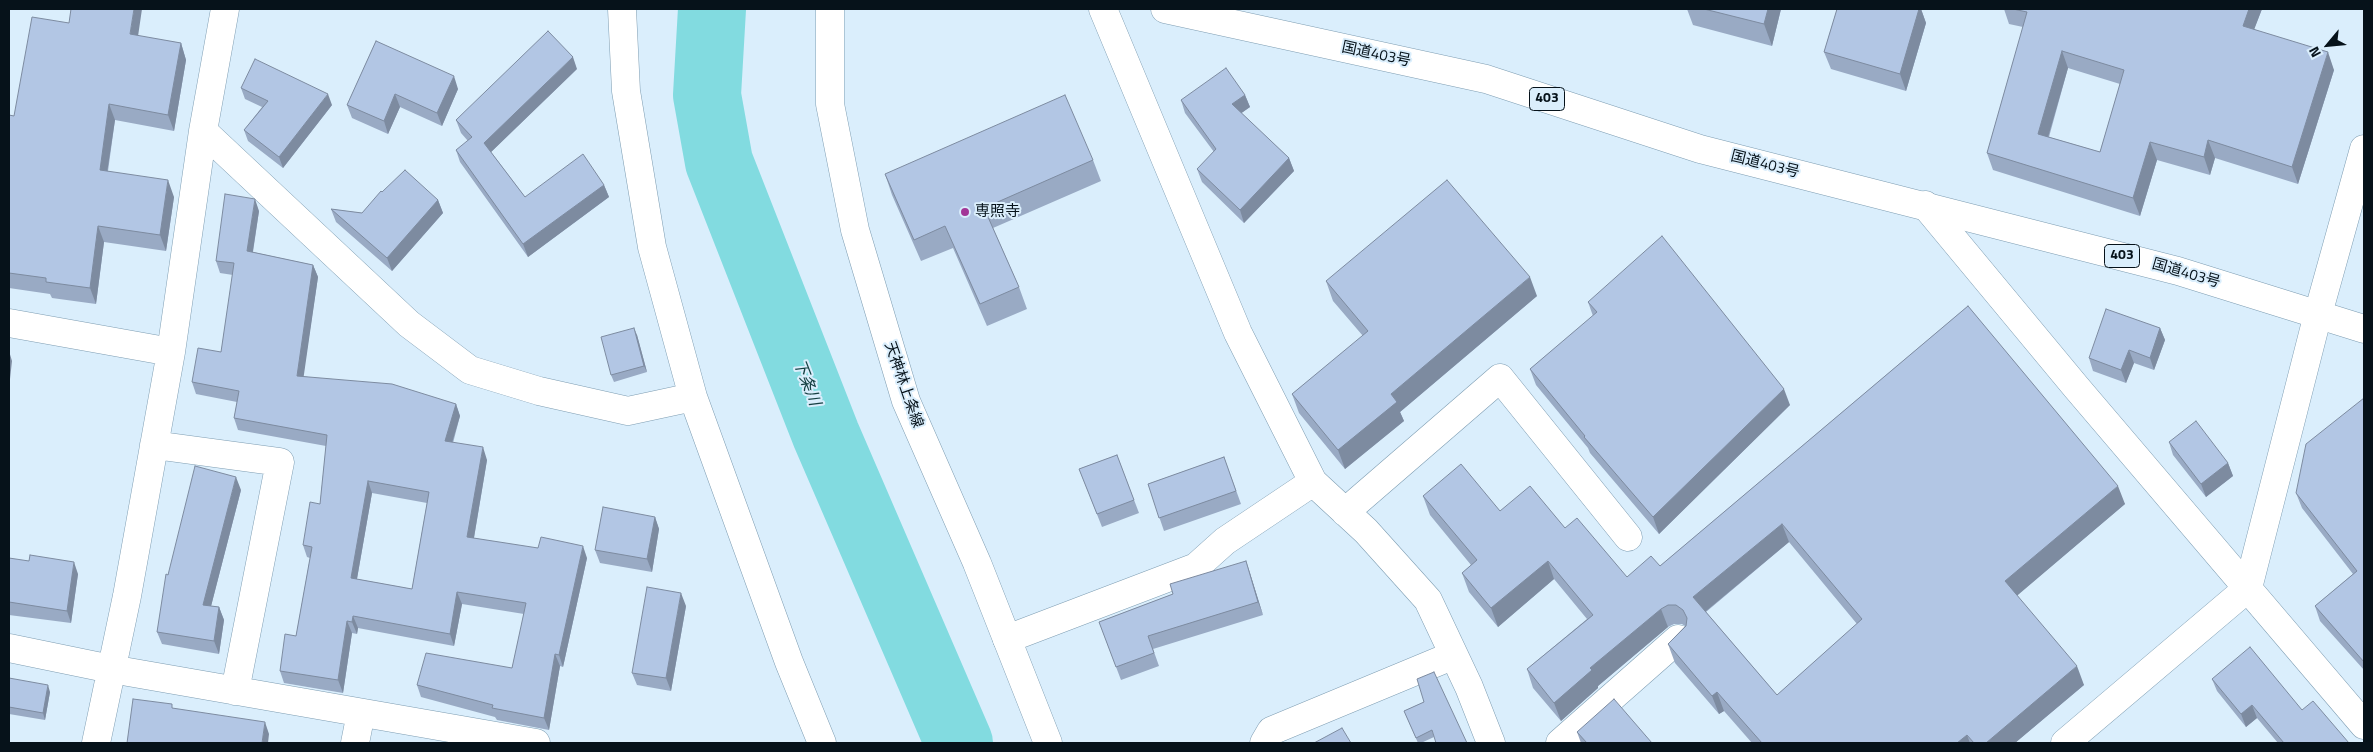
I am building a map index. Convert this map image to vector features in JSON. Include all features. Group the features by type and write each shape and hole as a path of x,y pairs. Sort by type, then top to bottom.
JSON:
{"main road":[{"path":"96,743 127,596 171,352 203,131 225,9"},
{"path":"622,9 626,92 652,247 693,397 789,662 822,743"},
{"name":"天神林上条線","path":"830,9 830,104 855,230 906,401 977,563 1048,743"},
{"path":"1103,9 1238,333 1313,482 1366,531 1428,600 1469,687 1492,743"},
{"name":"国道403号","path":"1165,9 1486,79 1700,149 2178,271 2364,329"},
{"path":"203,131 409,324 470,370 539,391 628,411 693,397"},
{"path":"2065,743 2248,588 2318,314 2364,149"},
{"path":"1925,205 2364,725"},
{"path":"9,323 171,352"},
{"path":"1345,512 1500,378 1628,537"},
{"path":"154,445 280,462 235,691"},
{"path":"1007,639 1196,567 1225,541 1313,482"},
{"path":"1560,743 1678,639"},
{"path":"9,648 111,669 536,743"},
{"path":"1264,743 1271,731 1454,655"},
{"path":"355,743 361,713"}],"building":[{"path":"71,9 134,9 130,34 181,43 168,115 109,104 100,170 168,180 160,235 98,226 90,288 46,282 46,278 9,273 9,115 14,116 32,17 69,23"},
{"path":"1704,9 1768,9 1764,24"},
{"path":"1837,9 1919,9 1900,74 1824,52"},
{"path":"2013,9 2249,9 2243,26 2328,52 2292,167 2208,140 2204,157 2150,142 2133,198 1987,153 2027,12","holes":["2062,51 2124,70 2100,152 2038,134"]},
{"path":"548,31 573,57 484,143 525,197 583,154 604,185 523,244 456,150 472,137 456,120"},
{"path":"376,41 454,76 437,113 395,94 384,121 347,105"},
{"path":"255,59 328,94 279,157 244,130 268,101 241,88"},
{"path":"1226,68 1245,95 1232,104 1289,158 1240,210 1197,169 1216,149 1181,100"},
{"name":"専照寺","path":"1065,95 1093,160 984,208 1019,287 980,304 945,226 914,240 885,174"},
{"path":"405,170 438,200 387,258 331,209 362,213 381,191"},
{"path":"1447,180 1530,277 1391,394 1397,402 1338,450 1292,394 1368,331 1326,281"},
{"path":"225,194 255,199 247,251 313,265 297,376 392,384 456,404 445,441 483,447 467,537 538,548 541,537 583,546 559,655 555,654 544,718 492,708 493,705 417,685 426,653 512,668 526,603 457,592 450,634 353,616 352,622 347,621 338,680 280,671 285,634 296,636 312,547 303,545 310,502 320,504 327,435 234,418 239,391 192,382 198,348 221,352 234,263 216,261","holes":["368,481 429,492 412,589 351,578"]},
{"path":"1662,236 1784,389 1653,517 1584,437 1530,369 1597,312 1588,302"},
{"path":"1968,306 2118,486 2005,581 2077,666 1986,743 1974,743 1967,735 1957,743 1762,743 1717,692 1712,696 1668,644 1686,626 1687,618 1683,610 1676,605 1668,605 1661,609 1590,668 1592,670 1554,703 1527,669 1593,615 1548,561 1491,608 1462,573 1477,560 1423,496 1461,464 1500,511 1530,486 1565,528 1577,518 1627,577 1651,556 1660,566","holes":["1782,524 1862,619 1777,695 1693,597"]},
{"path":"2106,309 2160,328 2150,358 2129,350 2121,370 2089,358"},
{"path":"634,328 644,366 611,375 601,337"},
{"path":"2364,398 2364,662 2315,606 2357,571 2296,493 2306,444"},
{"path":"2196,421 2228,463 2201,484 2169,442"},
{"path":"1117,455 1134,500 1097,514 1079,469"},
{"path":"1224,457 1236,491 1159,518 1148,484"},
{"path":"195,466 236,477 203,605 219,607 214,641 157,632 166,574 168,575"},
{"path":"603,507 655,517 647,559 595,550"},
{"path":"30,555 74,562 67,611 9,602 9,558 29,561"},
{"path":"1246,561 1258,602 1148,636 1154,653 1116,667 1099,622 1173,594 1170,584"},
{"path":"647,587 681,593 666,678 632,673"},
{"path":"2250,647 2302,710 2313,701 2349,743 2284,743 2252,705 2241,714 2212,679"},
{"path":"1434,672 1467,743 1436,743 1432,730 1416,738 1404,711 1424,702 1417,679"},
{"path":"9,678 48,685 43,713 9,707"},
{"path":"133,699 172,704 172,708 265,722 262,743 127,743"},
{"path":"1614,699 1652,743 1587,743 1577,732"},
{"path":"1342,728 1351,743 1314,743"}],"waterway":[{"name":"下条川","path":"712,9 707,95 719,162 826,435 959,743"}],"place":[{"name":"専照寺","path":"965,212"}]}
